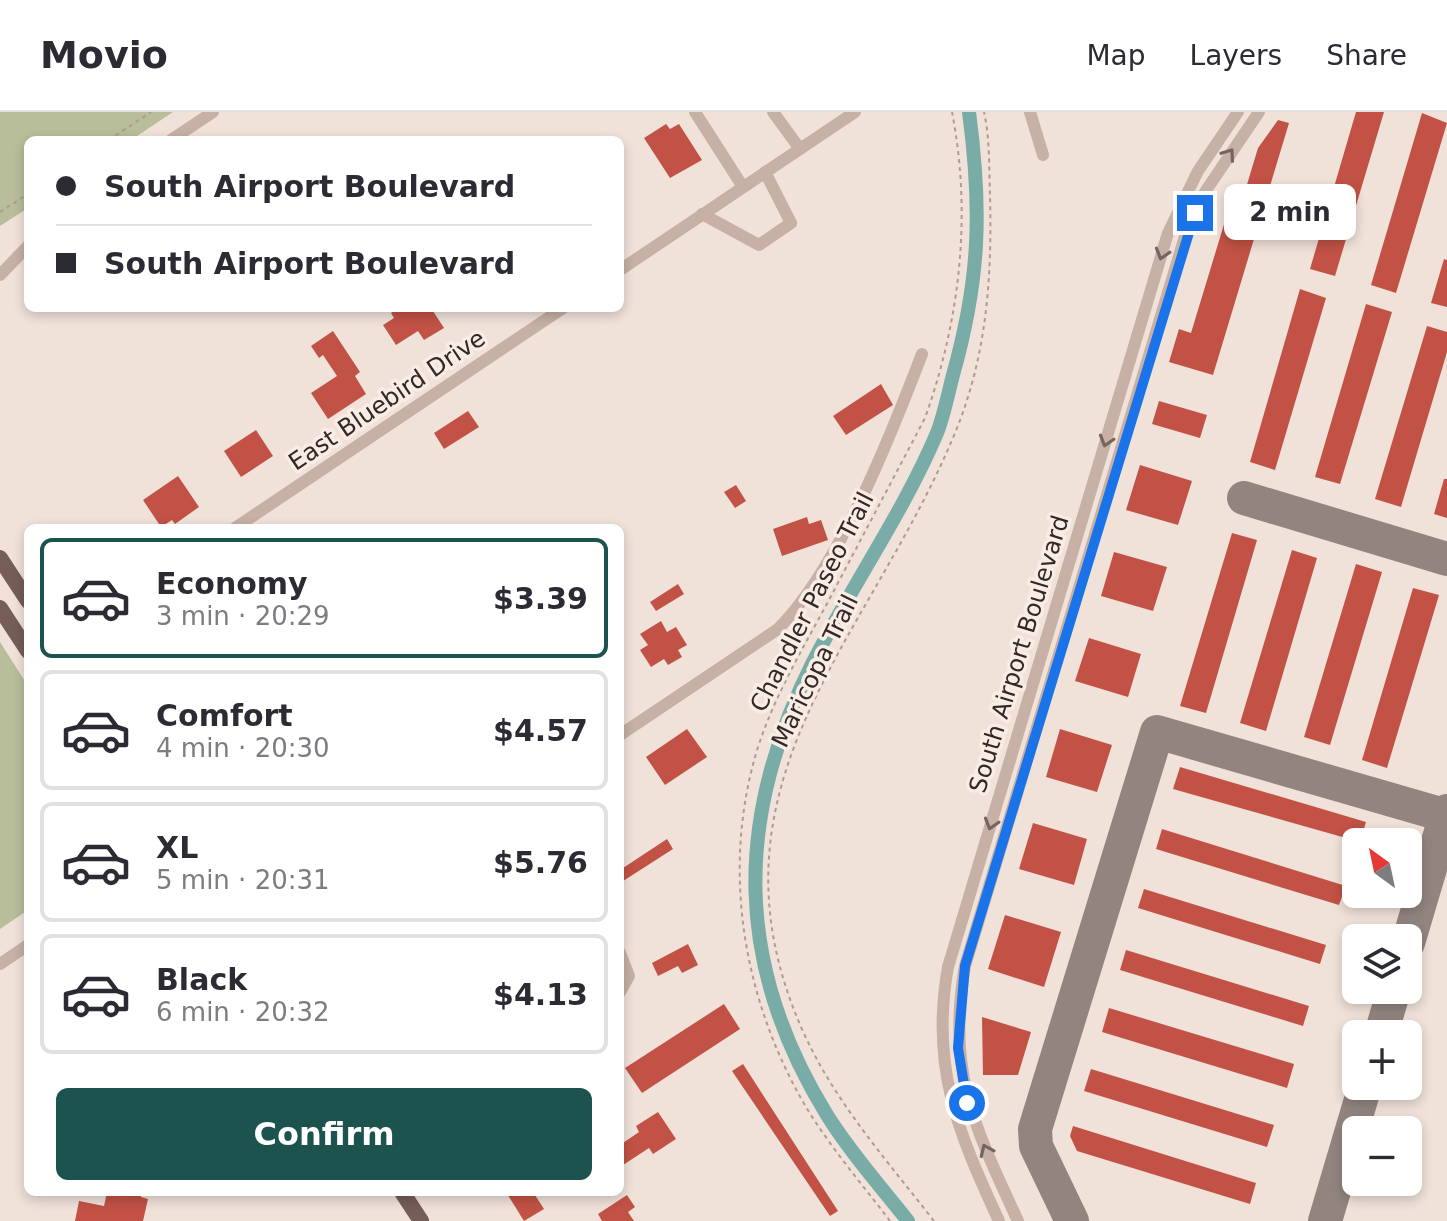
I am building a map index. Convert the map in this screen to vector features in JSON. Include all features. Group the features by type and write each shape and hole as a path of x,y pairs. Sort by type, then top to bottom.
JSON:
{"main road":[{"path":"0,558 24,595"},
{"path":"0,608 24,645"},
{"path":"405,1196 421,1221"}],"street":[{"path":"177,136 213,112"},
{"path":"695,112 743,187"},
{"path":"773,112 800,149"},
{"path":"624,267 855,112"},
{"path":"1030,112 1043,155"},
{"name":"South Airport Boulevard","path":"999,1221 957,1129 944,1072 944,993 955,943 1176,213 1198,171 1238,112"},
{"name":"South Airport Boulevard","path":"1018,1221 974,1123 962,1079 958,1021 963,980 1144,371 1195,213 1220,168 1259,112"},
{"path":"702,214 759,245 791,223 765,172"},
{"path":"0,275 24,250"},
{"name":"East Bluebird Drive","path":"241,524 557,312"},
{"path":"624,732 778,629 799,608 845,528 894,426 922,354"},
{"path":"1128,366 1144,371"},
{"path":"0,964 24,948"},
{"path":"624,963 629,976 624,985"},
{"path":"983,1186 999,1179"}],"path":[{"path":"115,136 151,112"},
{"name":"Chandler Paseo Trail","path":"890,1221 812,1115 764,1021 741,918 741,838 758,747 778,695 925,418 943,364 962,241 963,198 952,112"},
{"name":"Maricopa Trail","path":"934,1221 846,1110 801,1026 772,931 768,878 776,797 804,720 828,669 916,514 957,427 973,375 991,287 989,161 984,112"},
{"path":"0,212 24,197"}],"green space":[{"path":"0,112 173,112 137,136 24,136 24,211 0,226"},
{"path":"0,642 24,680 24,913 0,929"}],"building":[{"path":"1356,112 1384,112 1335,276 1310,269"},
{"path":"1422,113 1447,123 1396,293 1371,285"},
{"path":"1278,120 1289,123 1213,375 1169,362 1179,329 1191,333 1232,198 1242,201 1258,148"},
{"path":"666,124 670,129 679,124 702,160 670,178 644,138"},
{"path":"1444,259 1447,260 1447,307 1431,303"},
{"path":"1300,289 1326,298 1275,470 1250,462"},
{"path":"1366,304 1392,312 1340,484 1315,477"},
{"path":"434,312 444,328 424,340 418,331 396,345 383,325 394,318 391,313"},
{"path":"1427,326 1447,332 1447,352 1401,507 1375,499"},
{"path":"333,331 360,372 355,376 366,394 328,419 311,393 337,376 323,355 319,358 311,346"},
{"path":"881,384 893,405 846,435 833,416"},
{"path":"1159,401 1207,415 1200,438 1152,424"},
{"path":"468,411 479,427 444,449 434,433"},
{"path":"256,430 273,456 241,477 224,451"},
{"path":"1140,465 1192,481 1178,525 1126,510"},
{"path":"178,476 199,507 175,524 172,520 159,524 143,500"},
{"path":"1444,479 1447,479 1447,518 1434,514"},
{"path":"736,485 746,501 735,508 724,492"},
{"path":"807,517 809,524 821,520 828,540 782,556 773,529"},
{"path":"1232,533 1257,540 1206,713 1180,706"},
{"path":"1292,550 1317,558 1266,731 1240,723"},
{"path":"1114,552 1167,567 1153,611 1101,596"},
{"path":"1356,564 1382,572 1330,745 1304,737"},
{"path":"678,584 684,594 656,611 650,602"},
{"path":"1413,588 1439,595 1387,768 1362,760"},
{"path":"661,621 667,632 676,627 687,645 678,650 682,657 668,665 664,659 651,667 640,650 648,645 640,634"},
{"path":"1089,638 1141,654 1128,697 1075,681"},
{"path":"687,729 707,757 665,785 646,757"},
{"path":"1060,729 1112,745 1097,792 1046,777"},
{"path":"1180,767 1366,822 1364,828 1342,828 1342,837 1173,789"},
{"path":"1033,823 1087,839 1074,885 1019,869"},
{"path":"1162,829 1342,885 1342,897 1339,905 1156,849"},
{"path":"667,839 673,849 624,880 624,867"},
{"path":"1144,889 1326,945 1320,964 1138,908"},
{"path":"1005,915 1061,932 1044,987 988,969"},
{"path":"688,944 698,965 682,973 678,966 658,976 652,963"},
{"path":"1126,950 1309,1006 1303,1026 1120,970"},
{"path":"724,1004 740,1029 642,1093 625,1068"},
{"path":"1109,1008 1294,1064 1287,1088 1102,1032"},
{"path":"982,1017 1031,1032 1018,1075 983,1075"},
{"path":"743,1064 838,1211 830,1216 732,1071"},
{"path":"1091,1069 1274,1125 1267,1147 1084,1091"},
{"path":"658,1112 676,1139 653,1154 649,1148 624,1164 624,1142 639,1132 636,1126"},
{"path":"1073,1126 1256,1183 1250,1204 1077,1151 1070,1136"},
{"path":"627,1195 635,1207 628,1212 634,1221 602,1221 598,1214"},
{"path":"106,1196 141,1196 148,1199 143,1221 75,1221 79,1201 104,1206"},
{"path":"508,1196 536,1196 544,1209 524,1221"}],"waterway":[{"path":"908,1221 827,1115 796,1059 774,1003 761,947 756,891 758,835 769,778 787,720 828,633 924,463 942,419 969,307 976,244 976,181 969,112"}],"taxiway":[{"path":"1244,498 1447,559"},
{"path":"1072,1221 1036,1146 1035,1129 1157,732 1447,816"},
{"path":"1414,924 1447,811"},
{"path":"1385,1020 1390,1004"},
{"path":"1325,1221 1361,1100"}],"route":[{"path":"967,1103 958,1048 960,993 965,966 1186,233 1195,213"}]}
